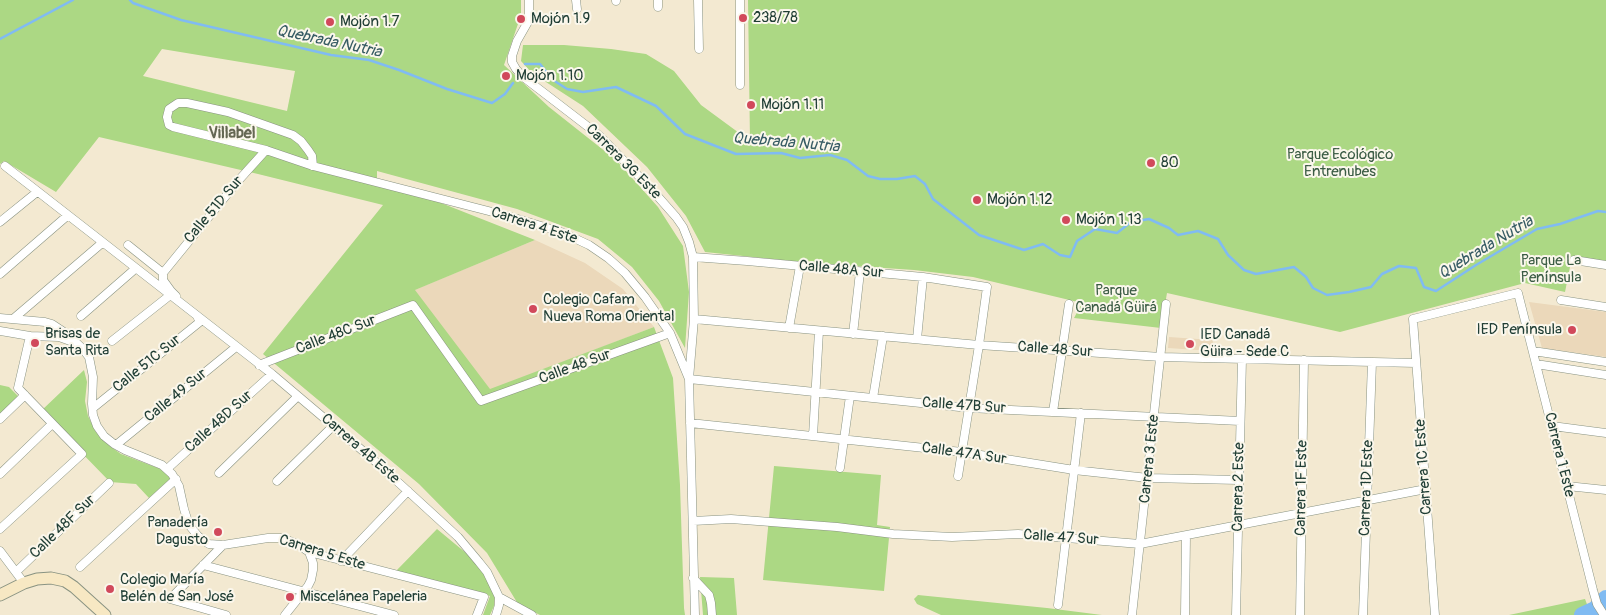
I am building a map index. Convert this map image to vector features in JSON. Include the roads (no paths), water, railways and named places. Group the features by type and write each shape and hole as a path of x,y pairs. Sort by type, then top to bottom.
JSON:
{"street":[{"name":"Carrera 3G Este","path":"529,0 529,20 517,41 512,62 522,76 600,136 653,191 683,227 693,257"},
{"path":"576,0 577,9"},
{"path":"698,0 699,48"},
{"path":"740,0 740,85"},
{"name":"Carrera 4 Este","path":"313,166 312,156 308,150 301,141 292,135 228,112 187,103 178,102 169,109 167,117 169,125 173,127 266,150 313,166 508,216 561,232 588,245 608,258 625,273 645,297 670,333 689,379"},
{"name":"Calle 51D Sur","path":"163,272 238,180 266,150"},
{"name":"Carrera 4B Este","path":"5,166 169,296 272,374 376,462 458,537 487,572 499,597"},
{"path":"0,222 37,192"},
{"path":"0,274 67,216"},
{"path":"14,319 102,243"},
{"path":"128,245 163,272"},
{"name":"Calle 48A Sur","path":"693,257 923,277 987,287 980,345"},
{"name":"Carrera 4 Este","path":"693,257 694,320 689,379 695,615"},
{"path":"1574,260 1606,264"},
{"path":"789,328 800,266"},
{"path":"81,316 135,269"},
{"name":"Carrera 4B Este","path":"163,272 163,280 170,291 201,320"},
{"path":"853,334 860,272"},
{"path":"917,339 923,277"},
{"name":"Carrera 1 Este","path":"1413,319 1518,293 1567,486 1602,612"},
{"path":"112,341 169,296"},
{"path":"1561,300 1606,307"},
{"path":"1053,412 1069,304"},
{"name":"Carrera 3 Este","path":"1132,615 1166,304"},
{"name":"Calle 48C Sur","path":"259,365 413,305 481,401"},
{"path":"0,318 46,322 67,334 77,343 89,357 93,377 93,408 97,426 104,436 116,445 167,469 176,479 186,517 193,530 209,544 223,546"},
{"name":"Carrera 1C Este","path":"1413,319 1435,615"},
{"name":"Calle 51C Sur","path":"93,408 201,320"},
{"name":"Calle 48 Sur","path":"694,320 980,345 1161,357 1416,363"},
{"path":"0,331 30,336 59,337 77,343"},
{"path":"813,436 819,331"},
{"name":"Calle 48 Sur","path":"481,401 670,333"},
{"path":"0,530 82,454 18,388 30,336"},
{"path":"873,398 883,336"},
{"path":"958,476 980,345"},
{"name":"Calle 49 Sur","path":"116,445 236,347"},
{"path":"1533,351 1606,362"},
{"name":"Carrera 2 Este","path":"1236,615 1242,359"},
{"name":"Carrera 1F Este","path":"1300,615 1304,360"},
{"name":"Carrera 1D Este","path":"1363,615 1372,362"},
{"path":"1536,364 1606,375"},
{"name":"Calle 48D Sur","path":"167,469 272,374"},
{"name":"Calle 47B Sur","path":"689,379 969,408 1240,421"},
{"path":"0,419 25,395"},
{"path":"220,473 298,396"},
{"path":"840,468 850,396"},
{"path":"1058,605 1081,413"},
{"name":"Calle 47A Sur","path":"690,423 962,452 1074,470 1148,478 1239,480"},
{"path":"0,474 52,424"},
{"path":"277,481 333,426"},
{"path":"1552,426 1606,433"},
{"path":"80,567 176,479"},
{"name":"Calle 48F Sur","path":"16,572 110,483"},
{"path":"1567,486 1606,490"},
{"name":"Calle 47 Sur","path":"693,521 731,520 837,527 893,534 952,537 1018,534 1140,544 1426,489"},
{"path":"341,561 408,491"},
{"path":"1185,615 1186,536"},
{"name":"Carrera 5 Este","path":"223,546 268,538 282,538 297,544 308,552 484,598 476,615"},
{"path":"223,546 170,599 226,615"},
{"path":"0,551 24,583"},
{"path":"285,615 311,580 313,570 308,552"},
{"path":"203,566 394,615"},
{"path":"0,596 24,583 37,579 51,578 65,581 106,615"},
{"path":"694,578 709,595 712,615"},
{"path":"496,615 499,597 532,615"}],"waterway":[{"path":"0,39 73,0"},
{"name":"Quebrada Nutria","path":"130,0 133,3 181,20 331,55 369,60 447,89 492,103 505,94 513,83"},
{"name":"Quebrada Nutria","path":"525,64 540,64 553,80 567,89 583,92 616,87 656,106 685,134 736,154 781,153 800,158 830,155 847,160 868,176 880,179 915,176 925,184 933,199 979,235 1024,250 1043,244 1060,255 1070,257 1077,241 1095,229 1117,233 1131,222 1149,219 1169,228 1178,235 1198,231 1218,239 1228,255 1244,270 1256,274 1294,267 1306,277 1313,288 1327,295 1371,287 1382,274 1399,266 1416,268 1424,287 1436,291 1537,229 1560,224 1598,211 1606,212"},
{"path":"1582,615 1595,609 1606,598"}],"place":[{"name":"238/78","path":"743,18"},
{"name":"Mojón 1.9","path":"521,19"},
{"name":"Mojón 1.7","path":"330,22"},
{"name":"Mojón 1.10","path":"506,76"},
{"name":"Mojón 1.11","path":"751,105"},
{"name":"80","path":"1151,163"},
{"name":"Mojón 1.12","path":"977,200"},
{"name":"Mojón 1.13","path":"1066,220"},
{"name":"Colegio Cafam Nueva Roma Oriental","path":"533,309"},
{"name":"IED Península","path":"1572,330"},
{"name":"Brisas de Santa Rita","path":"35,343"},
{"name":"IED Canadá Güira - Sede C","path":"1190,344"},
{"name":"Panadería Dagusto","path":"218,532"},
{"name":"Colegio María Belén de San José","path":"110,589"},
{"name":"Miscelánea Papeleria","path":"290,597"}],"district":[{"name":"Villabel","path":"232,134"}],"park label":[{"name":"Parque Ecológico Entrenubes","path":"1340,164"},
{"name":"Parque La Península","path":"1551,270"},
{"name":"Parque Canadá Güirá","path":"1116,300"}]}
